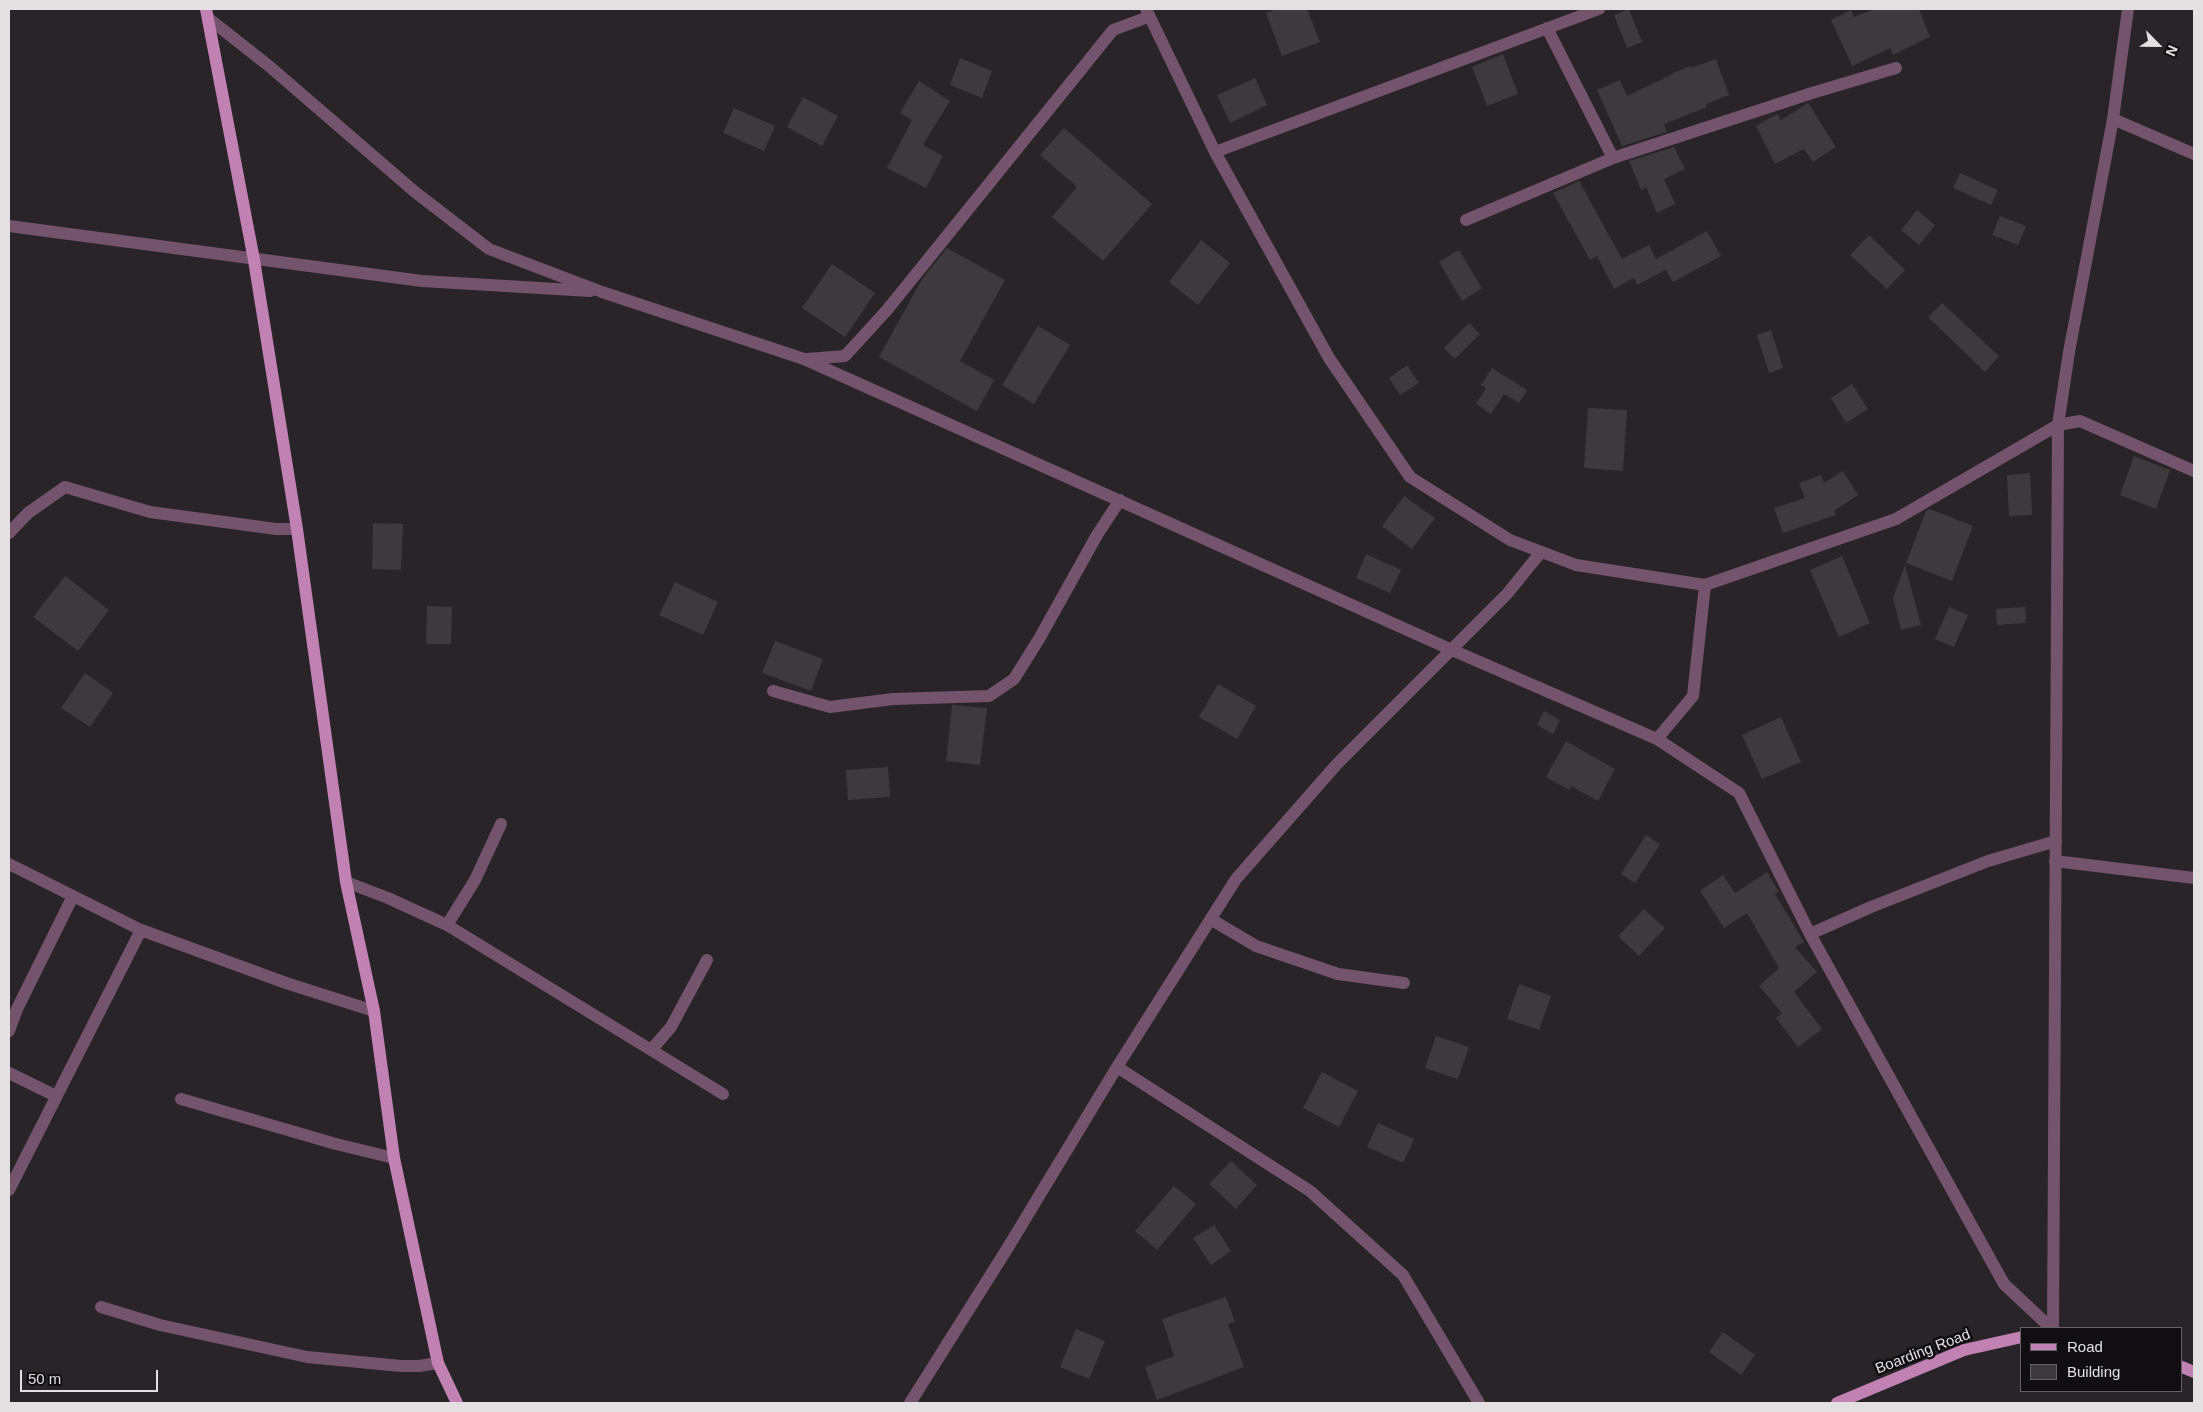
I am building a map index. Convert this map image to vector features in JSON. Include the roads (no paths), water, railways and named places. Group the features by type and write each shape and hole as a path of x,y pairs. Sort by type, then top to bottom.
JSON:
{"main road":[{"path":"207,13 254,260 297,529 346,882 374,1012 394,1158 438,1363 457,1403"},
{"name":"Boarding Road","path":"1837,1403 1964,1350 2020,1337"}],"street":[{"path":"1215,152 1599,9"},
{"path":"2052,1327 2058,426 2069,352 2113,119 2128,9"},
{"path":"207,13 415,192 489,249 602,292 804,359 1452,650 1657,739 1739,793 1810,934 2004,1284 2051,1327"},
{"path":"804,359 846,356 887,310 1113,30 1147,13 1215,152 1329,358 1410,477 1510,540 1576,565 1705,585 1896,519 2058,426 2080,421 2194,471"},
{"path":"1547,28 1613,158"},
{"path":"1466,220 1613,158 1896,68"},
{"path":"2113,119 2194,154"},
{"path":"9,226 422,281 602,292"},
{"path":"9,533 28,513 65,487 150,512 276,529 297,529"},
{"path":"773,691 830,707 893,699 989,696 1014,679 1039,639 1097,535 1120,500"},
{"path":"910,1403 1008,1249 1117,1067 1212,920 1236,879 1337,764 1507,594 1541,552"},
{"path":"1657,739 1693,696 1705,585"},
{"path":"447,924 475,880 501,824"},
{"path":"1810,934 1988,861 2056,841"},
{"path":"2055,861 2194,878"},
{"path":"9,864 141,930 286,984 374,1012"},
{"path":"346,882 447,924 723,1094"},
{"path":"9,1031 17,1009 73,896"},
{"path":"1212,920 1256,946 1338,974 1404,983"},
{"path":"9,1190 141,930"},
{"path":"652,1049 671,1027 707,960"},
{"path":"1117,1067 1310,1191 1403,1275 1479,1403"},
{"path":"9,1073 56,1096"},
{"path":"181,1099 336,1144 394,1158"},
{"path":"101,1307 160,1325 307,1357 401,1366 438,1363"}]}
